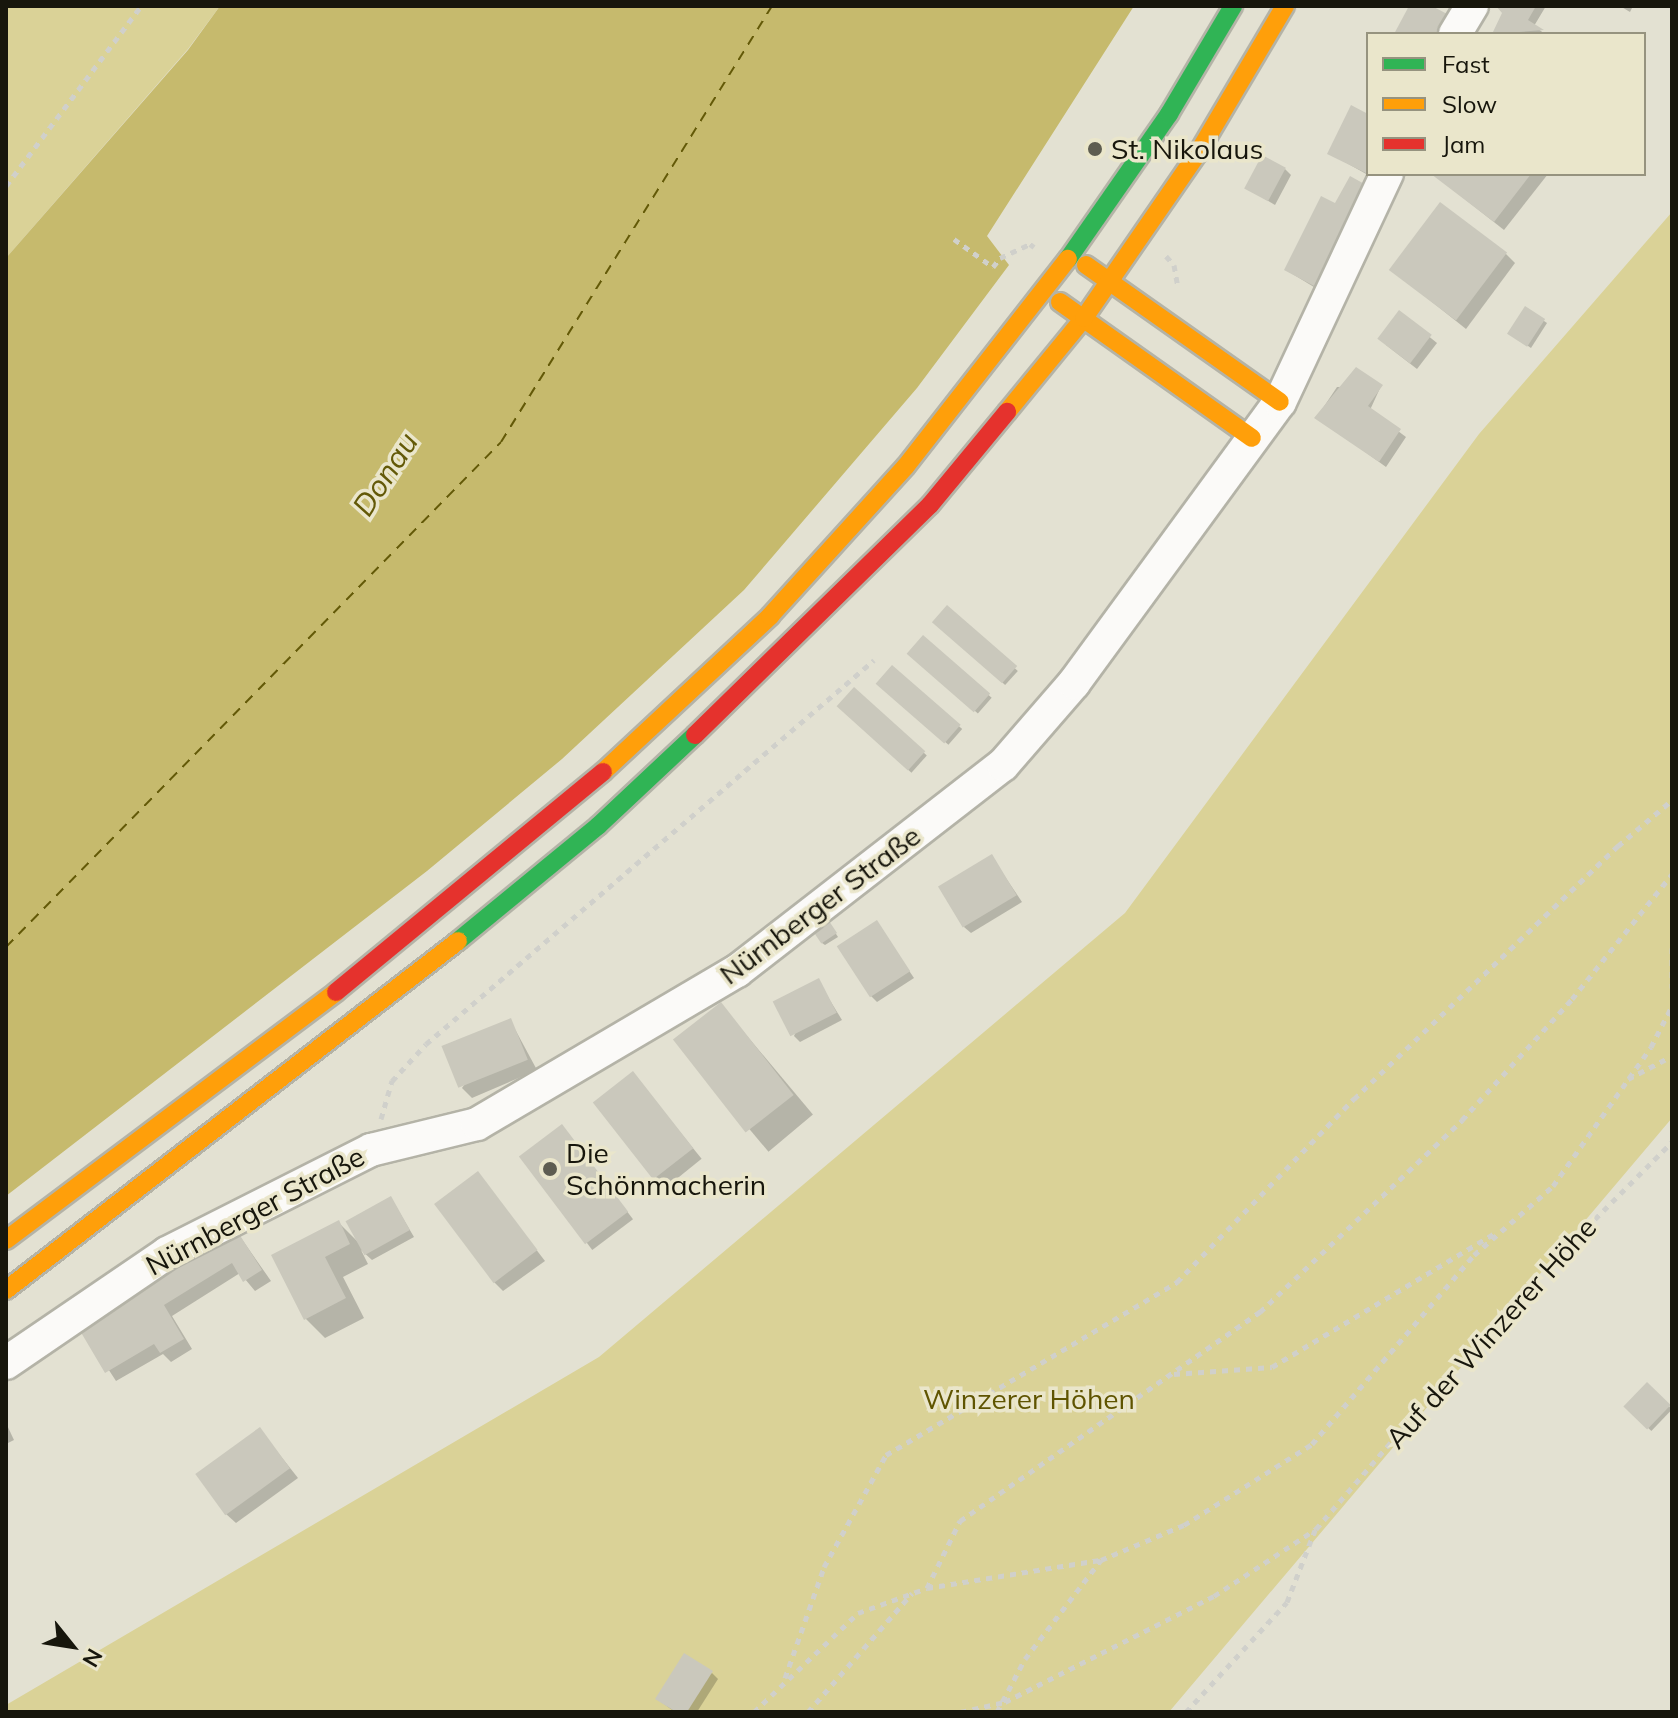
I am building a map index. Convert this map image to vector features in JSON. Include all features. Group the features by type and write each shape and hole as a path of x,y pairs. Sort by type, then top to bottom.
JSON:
{"main road":[{"path":"6,1240 344,986 572,801 770,616 906,466 1045,291 1169,114 1233,6"},
{"path":"6,1290 361,1021 598,826 827,611 930,505 1111,283 1285,6"},
{"path":"1072,255 1280,402"},
{"path":"1045,291 1252,438"}],"street":[{"path":"1456,32 1472,6"},
{"name":"Nürnberger Straße","path":"6,1363 167,1253 371,1150 477,1124 737,971 1003,765 1074,683 1280,402 1386,176"}],"path":[{"path":"6,186 141,6"},
{"path":"1144,232 1174,265 1178,290 1191,299"},
{"path":"1028,262 1046,237"},
{"path":"954,239 993,267 1000,258 1030,244"},
{"path":"371,1150 392,1081 426,1044 874,660"},
{"path":"785,1678 824,1567 886,1455 1177,1282 1354,1099 1618,846 1672,800"},
{"path":"927,1588 960,1521 1066,1443 1174,1374 1260,1312 1462,1120 1572,999 1672,874"},
{"path":"1672,948 1672,988"},
{"path":"754,1712 785,1678 858,1613 927,1588 1101,1560 1184,1525 1312,1444 1474,1255 1553,1186 1627,1080 1672,1006"},
{"path":"1627,1080 1672,1056"},
{"name":"Auf der Winzerer Höhe","path":"1316,1529 1510,1304 1672,1142"},
{"path":"1174,1374 1272,1367 1506,1226"},
{"path":"961,1712 1005,1702 1214,1596 1316,1529"},
{"path":"1186,1712 1287,1602 1316,1529"},
{"path":"997,1712 1005,1702 1025,1659 1101,1560"},
{"path":"808,1712 913,1592"}],"green space":[{"path":"6,6 220,6 188,49 6,258"},
{"name":"Winzerer Höhen","path":"1672,212 1672,1118 1169,1712 6,1712 6,1705 599,1357 1125,913 1479,434"}],"water":[{"name":"Donau","path":"220,6 1134,6 987,236 1009,265 917,388 744,590 562,759 427,871 6,1196 6,258 188,50"}],"building":[{"path":"1409,6 1432,6 1449,15 1440,32 1395,32"},
{"path":"1496,6 1536,6 1528,20 1544,30 1493,32 1502,13"},
{"path":"1351,105 1366,113 1366,173 1327,154"},
{"path":"1262,155 1286,168 1268,201 1244,189"},
{"path":"1350,176 1368,186 1316,287 1284,270 1321,196 1335,203"},
{"path":"1434,176 1529,176 1494,222"},
{"path":"1440,202 1507,253 1456,320 1389,270"},
{"path":"1525,306 1545,319 1527,347 1507,334"},
{"path":"1399,310 1432,335 1410,363 1377,339"},
{"path":"1356,367 1383,385 1368,406 1401,429 1379,462 1314,418"},
{"path":"947,605 1017,666 1002,683 932,622"},
{"path":"923,635 990,693 974,712 907,654"},
{"path":"892,665 961,725 944,744 876,684"},
{"path":"854,687 925,751 908,771 837,706"},
{"path":"992,854 1017,895 963,928 938,886"},
{"path":"827,918 837,933 821,944 811,929"},
{"path":"877,920 910,971 870,997 837,946"},
{"path":"819,978 837,1013 790,1036 773,1002"},
{"path":"721,1002 794,1095 746,1133 673,1040"},
{"path":"511,1018 528,1060 458,1088 441,1046"},
{"path":"633,1071 693,1148 653,1180 593,1102"},
{"path":"562,1124 628,1212 585,1244 519,1156"},
{"path":"478,1171 538,1250 494,1283 434,1204"},
{"path":"391,1196 410,1230 364,1255 346,1221"},
{"path":"339,1220 350,1244 325,1257 346,1298 304,1320 271,1255"},
{"path":"234,1226 262,1270 243,1282 232,1263 164,1305 184,1339 160,1353 154,1344 105,1373 76,1324"},
{"path":"1647,1382 1671,1405 1647,1429 1623,1406"},
{"path":"260,1427 290,1468 225,1515 195,1474"},
{"path":"684,1653 713,1671 687,1712 676,1712 655,1699"}],"ferry route":[{"path":"6,947 501,442 772,6"}],"traffic: fast":[{"path":"1068,259 1169,114 1233,6"},
{"path":"458,941 598,826 695,735"}],"traffic: slow":[{"path":"1007,412 1084,318 1198,153 1285,6"},
{"path":"603,772 770,616 906,466 1068,259"},
{"path":"1086,265 1280,402"},
{"path":"1060,302 1252,438"},
{"path":"6,1290 458,941"},
{"path":"6,1240 336,992"}],"traffic: jam":[{"path":"695,735 930,505 1007,412"},
{"path":"336,992 603,772"}],"place":[{"name":"St. Nikolaus","path":"1095,149"},
{"name":"Die Schönmacherin","path":"550,1169"}]}
